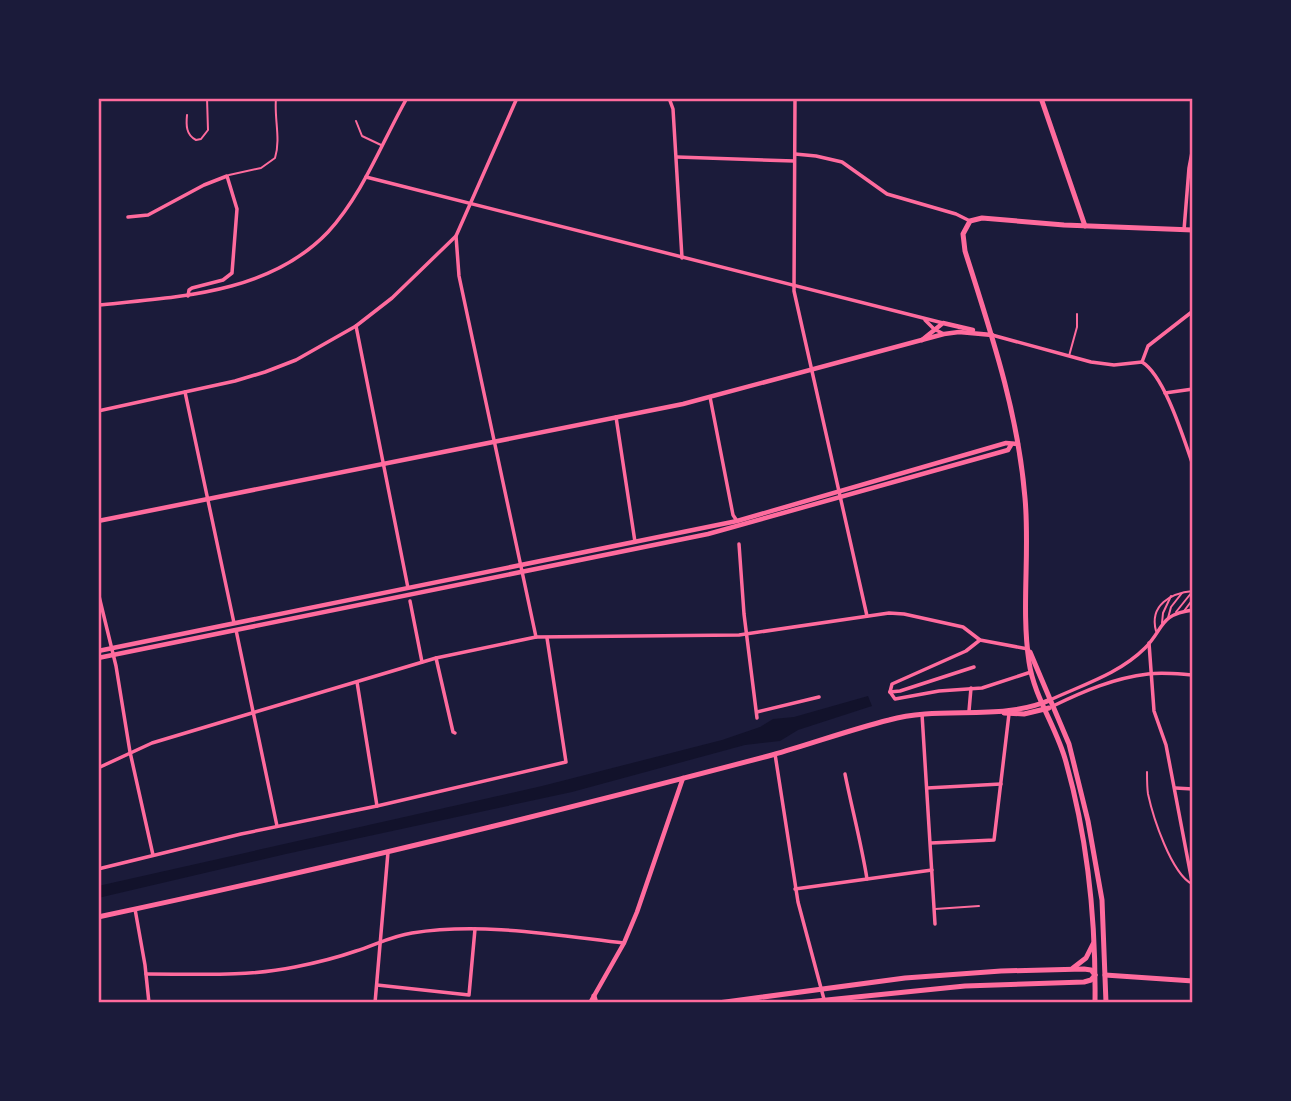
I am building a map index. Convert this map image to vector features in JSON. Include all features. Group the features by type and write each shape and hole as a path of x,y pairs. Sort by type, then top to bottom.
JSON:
{"main road":[{"path":"1041,98 1084,226"},
{"path":"1095,1003 1090,875 1079,815 1066,761 1031,672 1028,649 1026,503 1015,444 1012,407 963,242 965,228 970,221 992,218 1084,226 1193,230"},
{"path":"918,342 943,323 992,335"},
{"path":"98,521 710,397 944,334 959,331 992,335"},
{"path":"98,659 408,588 737,521 1008,450 1015,444"},
{"path":"98,651 522,572 687,538 839,495"},
{"path":"685,531 687,538"},
{"path":"1028,649 1069,744 1093,848 1102,900 1106,1003"},
{"path":"997,711 1009,715 1024,715 1052,703"},
{"path":"98,917 388,852 775,754 891,719 922,714 1045,706"},
{"path":"590,1003 624,943 684,777"},
{"path":"1070,969 1086,958 1093,943"},
{"path":"718,1003 970,973 1070,969 1091,970 1095,975"},
{"path":"1095,975 1193,981"},
{"path":"797,1003 965,986 1084,982 1095,975"},
{"path":"594,996 596,1003"}],"street":[{"path":"98,305 188,296 247,280 304,252 334,224 366,177 407,98"},
{"path":"98,411 235,381 296,360 356,326 392,298 456,236 517,98"},
{"path":"669,98 673,109 677,157 682,258"},
{"path":"795,98 794,286 867,616"},
{"path":"1184,230 1193,147"},
{"path":"794,155 816,156 842,162 887,194 956,214 970,221"},
{"path":"677,157 794,161"},
{"path":"128,217 148,215 196,188 227,176 237,209 232,273 223,280 192,288 188,296"},
{"path":"366,177 943,323"},
{"path":"456,236 459,276 536,637"},
{"path":"1142,362 1149,346 1193,311"},
{"path":"925,320 944,334"},
{"path":"356,326 408,588"},
{"path":"992,335 1069,357 1114,365 1142,362 1148,366 1165,393 1193,465"},
{"path":"1165,393 1193,389"},
{"path":"185,392 276,826"},
{"path":"710,397 733,514 737,521"},
{"path":"615,417 635,542"},
{"path":"739,544 757,718"},
{"path":"98,592 152,855"},
{"path":"410,601 422,662"},
{"path":"1052,703 1108,674 1134,657 1149,643 1168,618 1193,610"},
{"path":"98,768 152,743 422,662 536,637 747,633 867,616 904,614 963,627 980,640 1028,649"},
{"path":"98,869 276,826 377,806 566,762 547,638"},
{"path":"980,640 966,651 892,684 890,692 895,699 982,688 1031,672"},
{"path":"1149,643 1157,723 1166,745 1192,886"},
{"path":"436,658 455,733"},
{"path":"890,692 974,667"},
{"path":"1052,703 1108,682 1150,673 1193,675"},
{"path":"357,682 377,806"},
{"path":"969,711 971,688"},
{"path":"757,712 819,697"},
{"path":"922,714 935,924"},
{"path":"931,843 994,840 1009,715"},
{"path":"775,754 796,889 825,1001"},
{"path":"845,774 867,879"},
{"path":"927,788 1000,784"},
{"path":"1175,788 1193,789"},
{"path":"375,1003 388,852"},
{"path":"796,889 932,870"},
{"path":"135,909 149,1003"},
{"path":"146,974 232,975 264,972 334,958 410,933 475,929 624,943"},
{"path":"377,985 469,995 475,929"}],"lane":[{"path":"187,115 186,126 189,134 196,140 201,139 208,130 207,98"},
{"path":"227,176 261,168 275,158 278,144 276,98"},
{"path":"356,121 362,136 382,145"},
{"path":"1069,357 1077,327 1077,314"},
{"path":"1156,631 1155,620 1162,601 1172,595 1193,591"},
{"path":"1175,614 1180,604 1193,591"},
{"path":"1168,618 1171,607 1182,592"},
{"path":"1162,623 1163,612 1172,595"},
{"path":"1184,611 1193,599"},
{"path":"1108,674 1108,682"},
{"path":"1147,772 1149,797 1166,847 1181,875 1192,886"},
{"path":"934,909 979,906"}],"shaded area":[{"path":"868,696 872,706 798,730 780,741 745,745 572,792 98,898 98,886 542,786 722,740 760,727 773,719 794,717"}]}
